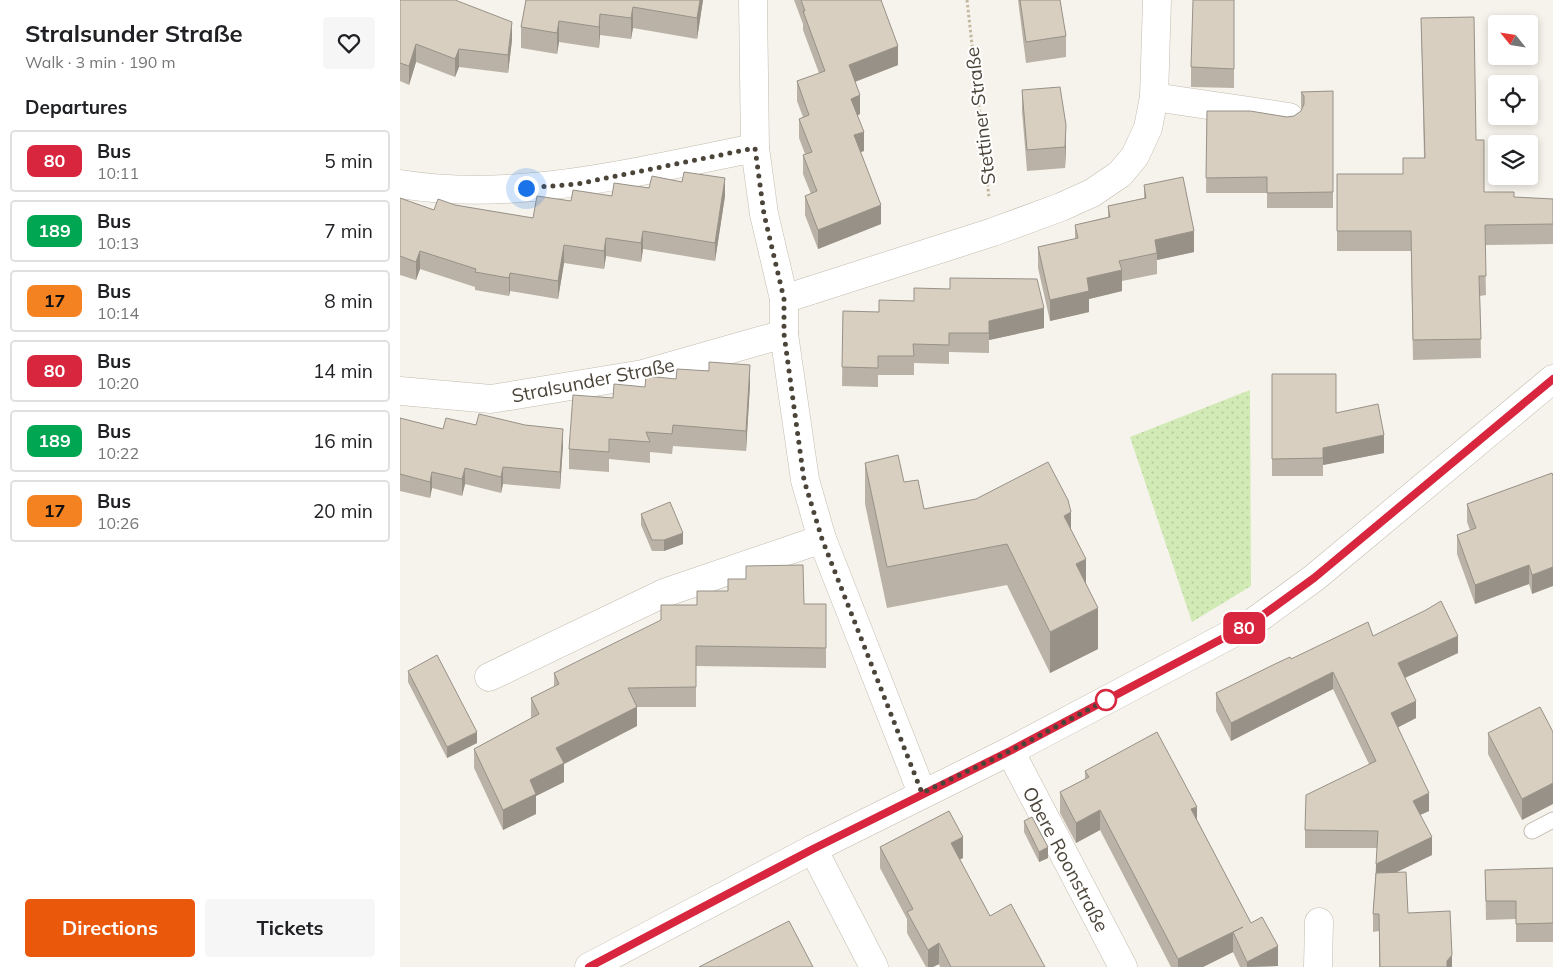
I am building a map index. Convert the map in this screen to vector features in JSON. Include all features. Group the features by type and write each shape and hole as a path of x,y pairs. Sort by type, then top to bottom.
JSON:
{"street":[{"path":"753,0 755,148 764,214 784,299 784,334 804,480 822,539 922,793"},
{"path":"784,299 994,232 1061,207 1092,193 1120,174 1135,156 1148,128 1154,97 1157,0"},
{"path":"1154,97 1289,117"},
{"path":"400,184 430,188 492,191 577,184 755,148"},
{"name":"Stralsunder Straße","path":"400,390 491,399 643,374 784,334"},
{"path":"589,967 922,793 1010,751 1252,623 1314,578 1553,379"},
{"path":"489,677 664,593 822,539"},
{"name":"Obere Roonstraße","path":"1010,751 1122,967"},
{"path":"813,849 874,967"},
{"path":"1318,967 1319,922"}],"lane":[{"path":"1532,830 1553,820"}],"path":[{"name":"Stettiner Straße","path":"966,0 994,232"}],"green space":[{"path":"1250,390 1251,586 1192,622 1130,437"}],"building":[{"path":"400,0 455,0 512,22 508,55 459,49 455,59 416,44 409,66 400,63"},
{"path":"526,0 700,0 697,18 633,7 631,18 600,14 599,27 559,21 557,33 521,27"},
{"path":"801,0 881,0 898,46 849,65 860,95 851,99 864,132 854,135 881,205 818,230 805,196 817,191 803,155 812,152 799,119 809,115 797,81 825,71 803,11 805,11"},
{"path":"1020,0 1060,0 1066,36 1026,42"},
{"path":"1193,0 1234,0 1234,69 1191,67"},
{"path":"1474,17 1476,140 1484,140 1484,192 1514,192 1514,197 1553,199 1553,224 1485,225 1486,276 1479,276 1481,339 1413,340 1411,231 1337,231 1337,174 1403,174 1403,158 1425,158 1421,18"},
{"path":"1060,87 1066,125 1065,147 1027,150 1022,90"},
{"path":"1333,91 1333,192 1267,193 1267,177 1206,178 1207,111 1250,111 1287,117 1294,116 1301,111 1304,104 1304,96 1301,92"},
{"path":"684,172 725,178 715,243 643,231 641,243 606,238 604,251 564,245 558,281 510,273 509,278 475,272 476,269 420,251 416,262 400,256 400,198 434,210 438,199 455,205 533,218 537,196 571,201 573,190 612,196 614,183 649,188 652,176 682,182"},
{"path":"1183,177 1194,231 1155,240 1157,253 1119,261 1122,270 1087,278 1089,291 1050,300 1038,247 1078,238 1075,225 1110,217 1108,206 1146,198 1144,185"},
{"path":"950,278 1037,279 1044,308 989,321 989,333 949,333 949,345 913,344 914,356 878,356 878,368 842,367 843,311 879,312 879,300 914,301 914,288 950,289"},
{"path":"709,362 750,365 746,431 673,425 672,434 646,432 650,442 609,439 609,452 569,449 573,395 613,398 614,384 645,387 646,376 676,379 677,369 709,371"},
{"path":"1272,374 1336,374 1336,413 1378,404 1384,435 1323,448 1323,458 1272,459"},
{"path":"479,414 525,425 563,429 560,472 503,467 501,477 465,468 462,479 432,472 430,482 400,474 400,418 443,429 446,418 476,425"},
{"path":"898,455 904,482 918,480 924,509 976,499 1048,462 1068,500 1071,512 1064,516 1086,559 1076,564 1098,608 1050,632 1007,544 887,567 865,463"},
{"path":"1552,473 1553,567 1532,575 1529,565 1475,585 1457,535 1476,528 1467,504"},
{"path":"670,502 683,533 664,540 652,540 641,514"},
{"path":"803,565 804,604 826,604 826,648 696,646 696,687 628,688 637,707 556,748 564,763 530,780 536,794 503,810 474,749 539,714 531,698 559,684 554,673 661,620 661,605 697,605 697,591 728,591 728,579 746,579 746,566"},
{"path":"1441,601 1458,636 1398,663 1416,701 1391,713 1429,793 1413,801 1432,837 1376,864 1378,831 1305,830 1306,795 1376,761 1333,672 1231,723 1216,693 1368,622 1373,636"},
{"path":"437,655 477,732 447,747 408,671"},
{"path":"1540,707 1553,732 1553,783 1522,799 1488,733"},
{"path":"1157,732 1197,807 1191,809 1251,923 1262,917 1278,946 1247,962 1233,932 1243,927 1178,959 1100,810 1076,823 1060,792 1089,777 1085,771"},
{"path":"949,811 963,837 951,843 990,916 1011,904 1045,967 951,967 939,943 928,950 907,912 913,909 880,847"},
{"path":"1032,817 1048,847 1039,852 1024,821"},
{"path":"1553,868 1553,923 1516,924 1516,901 1486,901 1485,870"},
{"path":"1406,872 1408,913 1450,911 1452,955 1447,961 1447,967 1380,967 1379,914 1373,914 1376,873"},
{"path":"789,921 813,967 699,967"}],"bus line":[{"name":"80","path":"589,967 922,793 1010,751 1252,623 1314,578 1553,379"}],"route":[{"path":"526,188 577,184 755,148 764,214 784,299 784,334 804,480 822,539 922,793 1010,751 1114,696 1106,700"}]}
